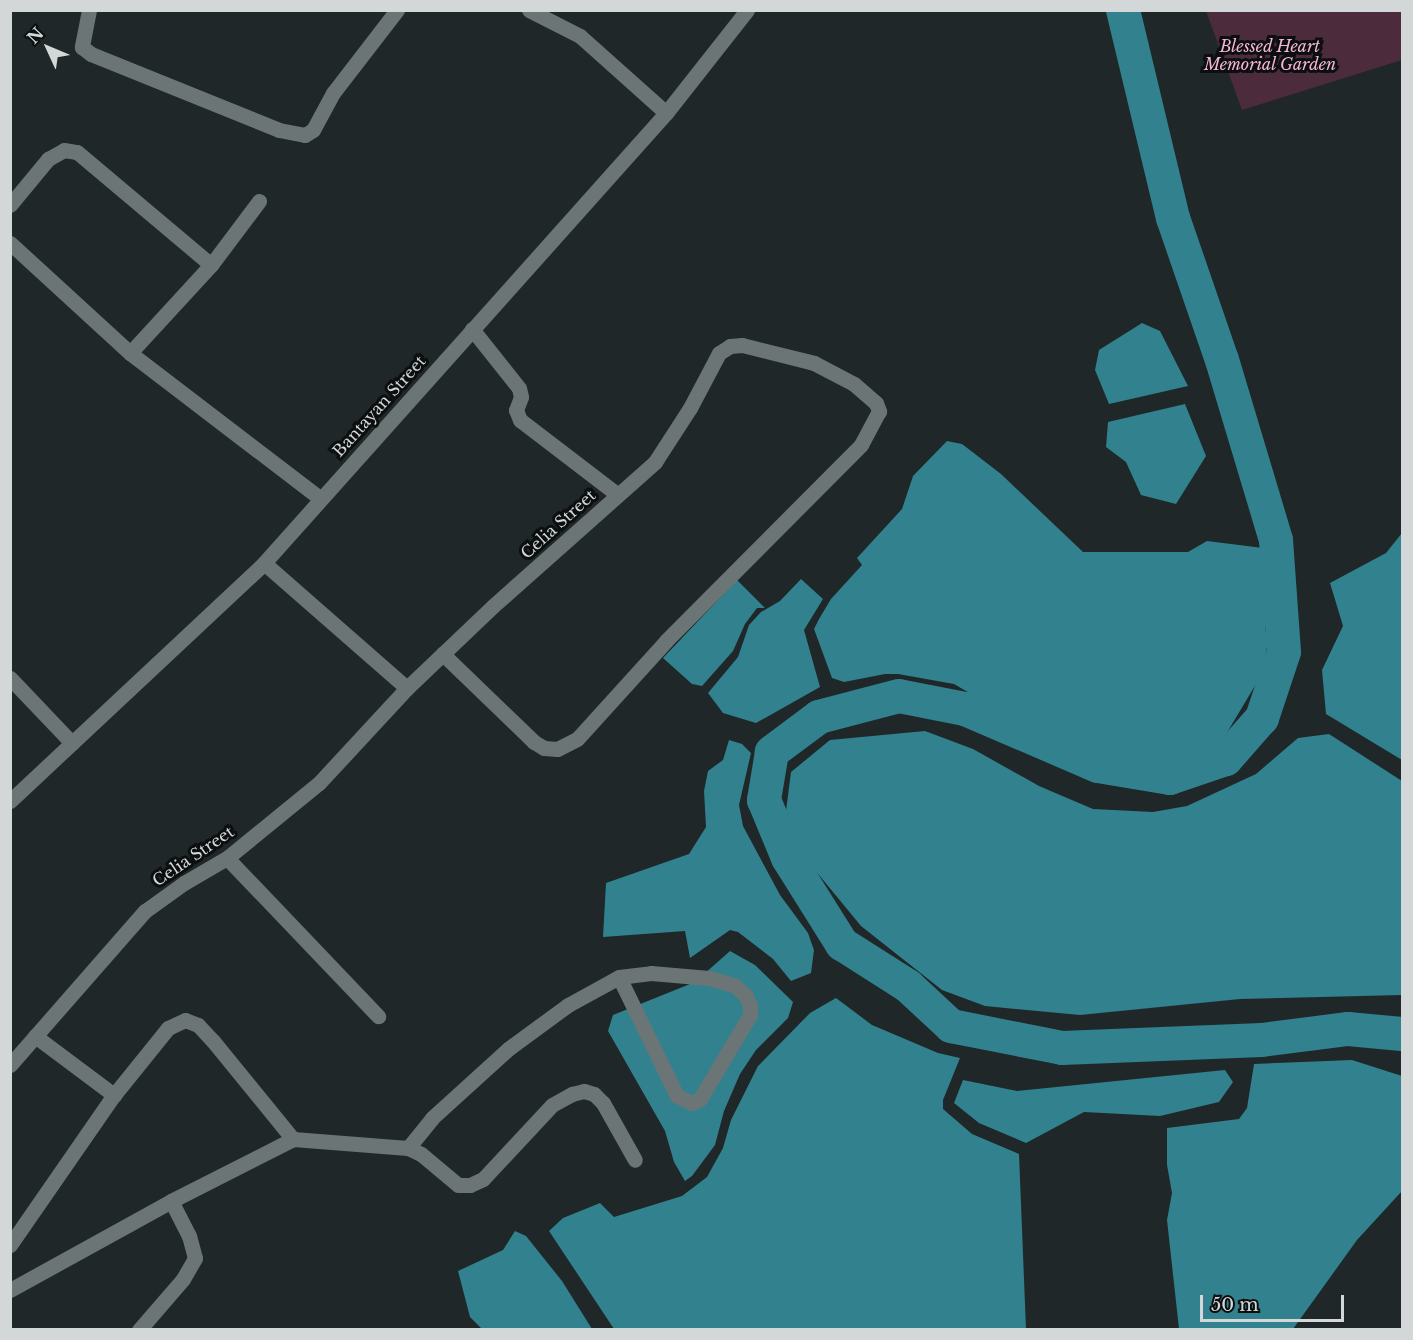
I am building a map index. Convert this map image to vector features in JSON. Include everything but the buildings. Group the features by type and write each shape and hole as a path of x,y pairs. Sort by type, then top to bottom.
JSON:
{"street":[{"path":"89,10 82,47 91,54 279,130 305,135 313,130 333,93 397,10"},
{"path":"529,10 580,36 666,112"},
{"name":"Bantayan Street","path":"10,801 264,562 666,112 747,10"},
{"path":"10,205 48,159 64,150 76,152 211,265"},
{"path":"130,353 211,265 259,201"},
{"path":"10,243 130,353 321,499"},
{"path":"472,329 519,388 521,397 516,410 520,420 618,495"},
{"name":"Celia Street","path":"10,1065 145,912 184,883 227,858 319,783 407,688 493,606 655,462 690,408 718,353 730,346 742,345 814,363 871,396 879,411 861,446 666,641 577,738 557,749 544,748 534,742 443,654"},
{"path":"264,562 407,688"},
{"path":"10,678 72,743"},
{"path":"227,858 378,1016"},
{"path":"408,1148 432,1118 508,1049 568,1005 619,977 651,973 709,978 734,986 745,995 750,1005 750,1015 700,1098 692,1103 677,1096 619,977"},
{"path":"10,1245 114,1095 168,1028 185,1020 198,1025 213,1041 293,1139"},
{"path":"35,1036 114,1095"},
{"path":"10,1290 171,1201 293,1139 408,1148 421,1154 458,1185 470,1185 483,1179 552,1106 572,1094 584,1091 594,1094 603,1103 635,1160"},
{"path":"139,1329 183,1279 195,1258 189,1236 171,1201"}],"green space":[{"name":"Blessed Heart Memorial Garden","path":"1206,11 1402,11 1402,60 1242,110"}],"water":[{"path":"1142,323 1160,331 1188,386 1109,404 1095,370 1099,350"},
{"path":"1185,404 1206,456 1176,504 1141,495 1126,462 1106,447 1108,422"},
{"path":"947,441 962,444 1001,474 1083,552 1188,552 1207,541 1263,548 1272,614 1265,628 1268,642 1262,674 1219,746 1187,760 1160,766 1116,762 1031,729 954,684 898,674 885,674 844,682 832,678 814,629 831,599 862,565 857,558 902,509 913,476"},
{"path":"1402,533 1402,760 1326,714 1322,670 1343,626 1330,583 1386,553"},
{"path":"801,579 823,599 804,630 820,687 756,723 723,713 708,693 738,657 749,625 761,612 780,601"},
{"path":"737,580 765,608 757,608 745,624 733,651 702,686 692,684 663,658"},
{"path":"925,731 973,749 1039,786 1093,809 1153,812 1187,806 1256,774 1298,738 1329,734 1402,781 1402,995 1240,999 1080,1015 985,1006 942,990 861,926 800,852 786,811 791,772 830,740"},
{"path":"729,740 742,744 751,753 739,805 743,826 780,895 808,933 814,950 811,973 791,981 773,959 738,932 730,930 690,958 685,931 603,937 606,883 689,854 706,827 704,791 708,771 723,760"},
{"path":"730,951 755,965 793,1002 788,1018 756,1050 740,1074 724,1111 715,1145 692,1176 685,1181 674,1162 665,1131 608,1031 613,1015 695,982"},
{"path":"836,998 872,1025 938,1053 960,1058 943,1100 943,1109 972,1134 1019,1154 1026,1329 614,1329 549,1231 563,1218 600,1203 614,1217 682,1196 707,1177 723,1148 731,1120 758,1066 810,1013"},
{"path":"1352,1060 1402,1076 1402,1191 1357,1240 1293,1329 1179,1329 1167,1220 1172,1193 1167,1165 1167,1128 1239,1119 1247,1108 1254,1064"},
{"path":"1225,1070 1233,1082 1219,1102 1160,1116 1084,1112 1026,1143 979,1123 954,1103 963,1080 1017,1091"},
{"path":"515,1231 526,1236 562,1281 592,1329 482,1329 470,1317 458,1271 503,1250"}],"waterway":[{"path":"1123,10 1173,218 1222,360 1276,540 1284,652 1262,718 1226,759 1170,778 1098,766 965,709 899,696 819,717 772,752 764,800 788,858 842,944 908,986 951,1026 1062,1048 1262,1040 1348,1029 1402,1034"}]}
